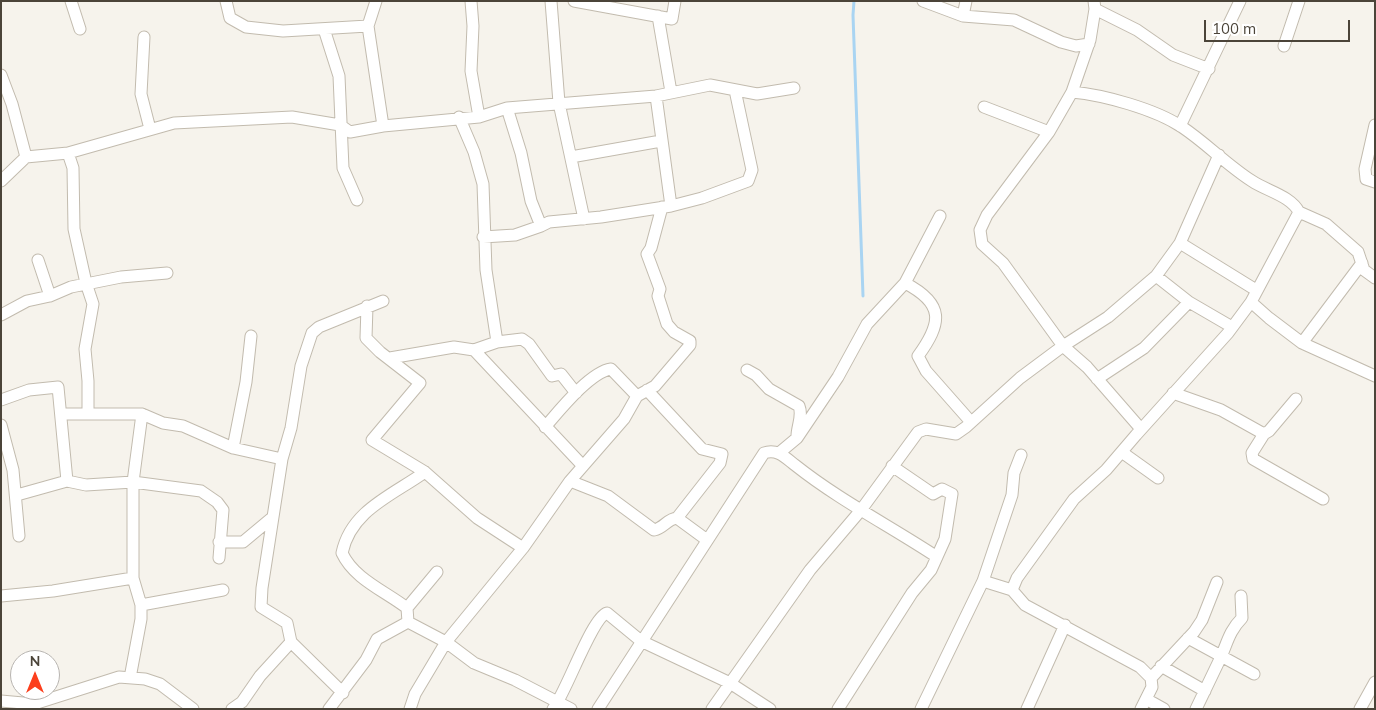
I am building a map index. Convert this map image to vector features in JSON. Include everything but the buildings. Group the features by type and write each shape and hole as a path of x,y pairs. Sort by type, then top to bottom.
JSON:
{"street":[{"path":"71,1 80,29"},
{"path":"226,1 230,18 246,27 283,31 368,26"},
{"path":"376,1 368,26 383,126"},
{"path":"471,1 473,26 471,71 479,116"},
{"path":"551,1 559,104 584,219"},
{"path":"574,1 672,19 674,1"},
{"path":"923,1 963,16 1014,20 1061,42 1076,46 1089,44"},
{"path":"963,16 966,1"},
{"path":"1180,126 1240,1"},
{"path":"1284,46 1299,1"},
{"path":"1141,429 1097,380 1087,366 1063,346 1004,263 982,244 979,237 980,230 987,215 1049,132 1072,92 1089,44 1095,5 1137,30 1173,55 1209,69"},
{"path":"658,16 671,92"},
{"path":"324,29 339,76 343,168 357,200"},
{"path":"144,37 141,94 150,129"},
{"path":"1,75 12,104 26,157"},
{"path":"1,181 26,157 68,154 174,123 292,117 340,125 350,132 383,126 397,127 479,116 507,108 656,96 710,85 757,94 794,88"},
{"path":"483,237 515,236 549,222 666,207 702,198 748,181 752,170 734,90"},
{"path":"1072,92 1089,94 1146,110 1180,126 1251,181 1295,204 1299,212 1326,224 1358,252 1364,270 1375,278"},
{"path":"410,709 415,694 446,642 524,548 570,481 624,420 642,393 655,386 688,349 690,343 674,332 667,324 658,296 660,289 647,254 666,207 656,96"},
{"path":"984,107 1049,132"},
{"path":"507,108 521,154 531,201 541,226"},
{"path":"460,118 474,152 483,184 483,237 490,308 497,342"},
{"path":"1375,125 1365,169 1366,180 1375,182"},
{"path":"571,157 661,141"},
{"path":"68,154 73,168 74,229 86,283 93,304 85,349 88,413"},
{"path":"712,709 810,570 860,510 918,432 926,429 956,434 1020,378 1063,346 1108,317 1156,276 1180,243 1219,155"},
{"path":"1012,590 1016,578 1074,499 1123,453 1141,429 1232,327 1251,302 1299,212"},
{"path":"780,453 797,438 838,377 867,324 905,283 940,216"},
{"path":"1180,243 1256,290"},
{"path":"38,260 50,296"},
{"path":"1302,343 1362,263"},
{"path":"1,315 17,309 27,301 50,296 86,283 167,273"},
{"path":"1156,276 1189,302 1232,327"},
{"path":"905,283 927,296 936,317 932,338 918,356 926,371 971,422"},
{"path":"343,693 291,642 287,623 261,607 282,459 291,428 301,366 312,333 319,326 383,300"},
{"path":"1097,380 1144,348 1189,302"},
{"path":"1251,302 1268,318 1302,343 1375,376"},
{"path":"367,306 366,338 380,352 420,383 372,440 424,472 476,518 524,548"},
{"path":"233,448 246,382 251,336"},
{"path":"390,358 454,347 474,350 497,342 522,339 529,344 552,376 560,374 576,393"},
{"path":"474,350 544,427 583,466"},
{"path":"544,427 576,393 605,370 611,369 642,393 702,449 722,454 720,463 678,518"},
{"path":"747,370 756,375 768,389 799,406 801,412 797,427 797,438"},
{"path":"1,400 29,390 58,387 67,482"},
{"path":"1173,393 1222,410 1264,434"},
{"path":"1296,399 1264,434 1252,453 1253,459 1323,498"},
{"path":"61,414 142,414 163,423 183,426 233,448 282,459"},
{"path":"130,678 140,635 141,605 133,578 133,482 142,414"},
{"path":"1,425 17,495 19,536"},
{"path":"598,709 764,453 769,451 780,453 807,475 937,558"},
{"path":"1123,453 1158,478"},
{"path":"921,709 983,581 1012,495 1014,473 1021,455"},
{"path":"838,709 912,593 931,570 945,539 952,494 942,489 933,494 892,466"},
{"path":"407,608 358,575 345,560 342,553 359,517 372,506 397,492 424,472"},
{"path":"570,481 608,496 654,530 659,529 670,519 678,518 708,540"},
{"path":"17,495 67,482 86,485 133,482 201,492 217,502 223,510 219,558"},
{"path":"219,542 243,542 273,517"},
{"path":"408,622 407,608 437,572"},
{"path":"1,596 53,591 133,578"},
{"path":"983,581 1012,590 1025,605 1140,667 1151,678 1152,687 1144,704 1164,709"},
{"path":"1151,678 1202,620 1217,582"},
{"path":"141,605 223,590"},
{"path":"1196,709 1232,628 1242,618 1241,596"},
{"path":"557,705 568,679 603,614 607,612 641,641 730,683 770,709"},
{"path":"408,622 446,642 474,663 557,705 571,709"},
{"path":"329,709 343,693 366,660 377,639 408,622"},
{"path":"1027,709 1064,625"},
{"path":"1188,638 1254,674"},
{"path":"232,709 242,702 260,676 291,642"},
{"path":"1161,666 1205,691"},
{"path":"1,701 34,707 102,681 119,677 145,678 160,684 192,709"},
{"path":"1360,709 1375,682"}],"waterway":[{"path":"854,1 863,296"}]}
